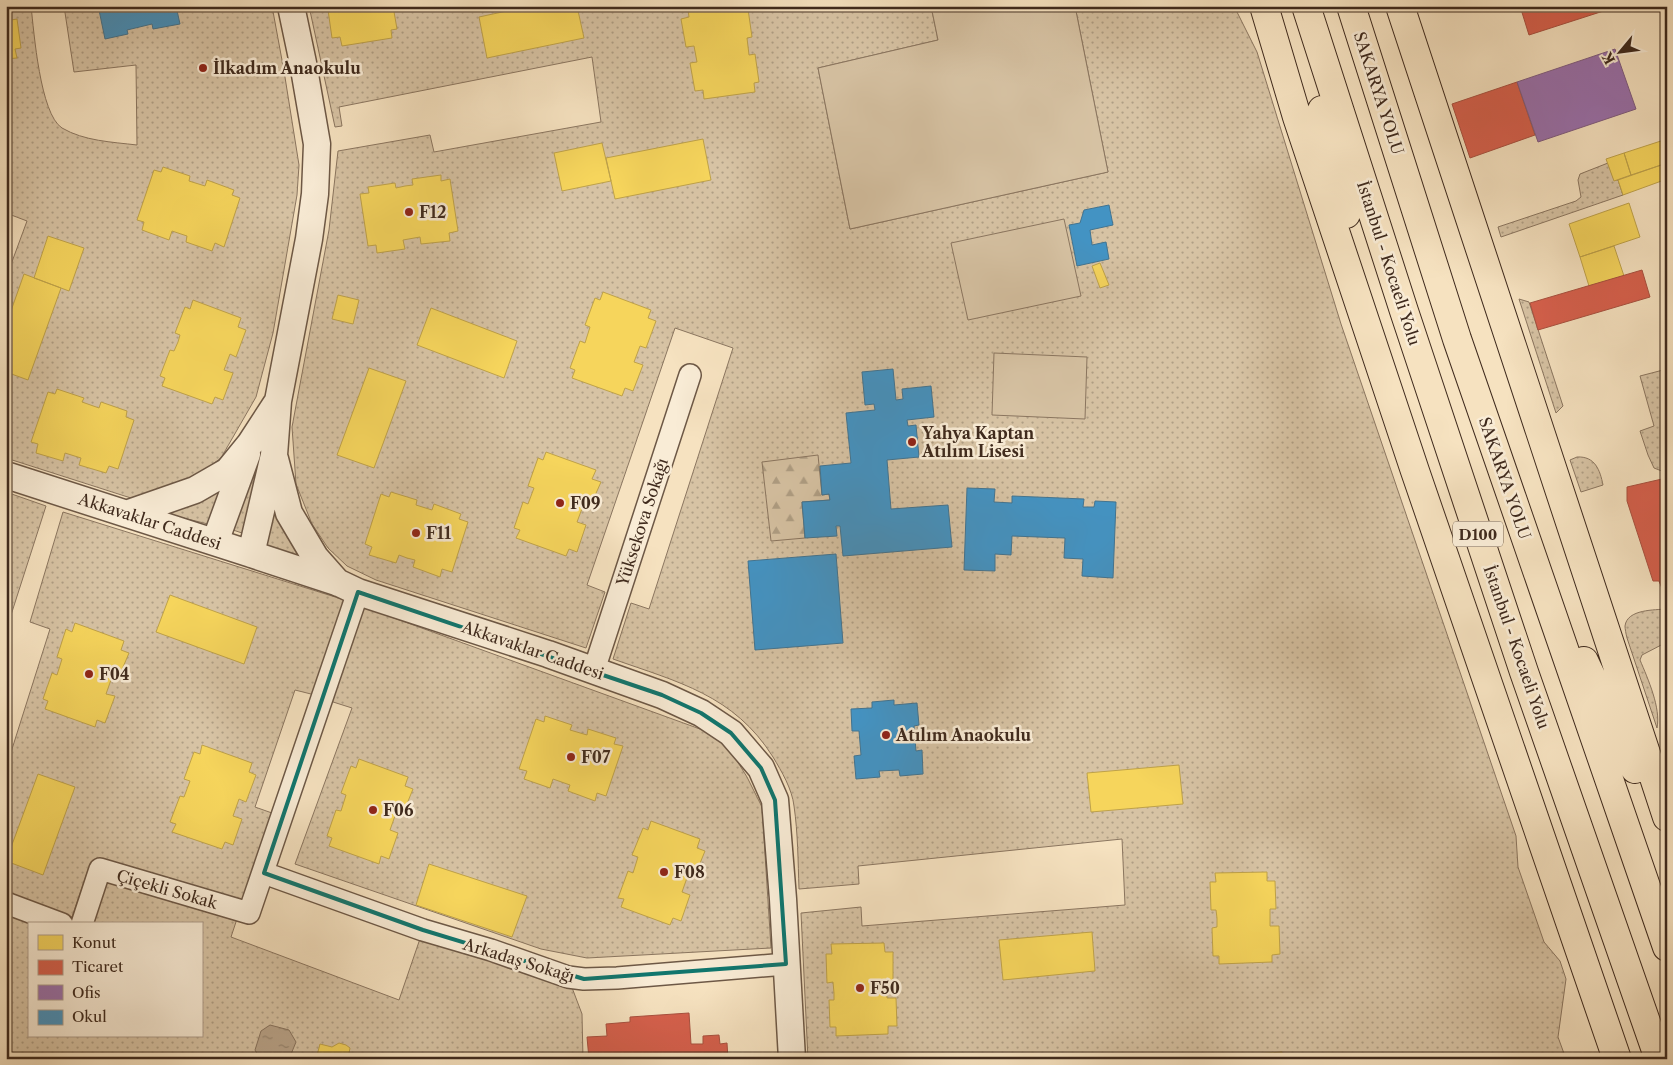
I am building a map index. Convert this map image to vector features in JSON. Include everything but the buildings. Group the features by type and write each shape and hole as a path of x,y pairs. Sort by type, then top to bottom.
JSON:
{"highway":[{"path":"1264,6 1297,117 1536,826 1617,1059"},
{"path":"1298,6 1384,376"},
{"name":"İstanbul - Kocaeli Yolu","path":"1306,6 1404,312 1524,672 1659,1059"},
{"name":"SAKARYA YOLU","path":"1351,6 1457,339 1667,947"},
{"path":"1400,6 1667,817"},
{"path":"1524,533 1667,836"}],"street":[{"path":"251,554 274,455 278,401 309,239 315,194 317,144 291,6"},
{"name":"Yüksekova Sokağı","path":"594,670 690,375"},
{"path":"129,513 195,490 228,470 250,444 278,401"},
{"path":"216,542 250,444"},
{"path":"264,873 284,813 348,587 315,557 289,513 274,455"},
{"name":"Akkavaklar Caddesi","path":"6,475 129,513 594,670 662,695 701,713 731,733 761,768 775,800 792,1059"},
{"name":"Çiçekli Sokak","path":"83,922 100,869 249,913 264,873"},
{"name":"Arkadaş Sokağı","path":"264,873 423,930 491,950 568,977 584,979 618,978 786,964"},
{"path":"6,904 56,922"}],"highlighted area":[{"path":"358,592 662,695 701,713 731,733 761,768 775,800 786,964 584,979 423,930 264,873"}],"green space":[{"path":"6,6 31,6 39,72 48,107 54,120 62,128 79,136 137,145 136,65 74,72 64,6 272,6 299,165 297,195 273,333 256,397 221,458 191,480 134,499 6,458 6,278 27,221 6,213"},
{"path":"309,6 931,6 938,40 818,68 850,229 1108,172 1075,6 1234,6 1257,52 1341,324 1516,836 1518,867 1544,942 1560,961 1566,979 1558,1037 1566,1059 808,1059 801,913 861,907 862,926 1125,905 1122,839 858,866 859,884 799,889 797,837 793,800 780,769 758,736 741,719 703,693 660,675 613,659 631,603 649,609 733,348 675,328 587,585 605,592 586,648 376,580 347,566 328,548 312,524 296,484 292,427 329,230 338,151 430,135 434,152 601,122 592,57 339,107 342,126 335,127"},
{"path":"931,6 1075,6 1108,172 850,229 818,68 938,40"},
{"path":"1608,163 1614,180 1618,180 1623,195 1501,237 1498,227 1576,201 1581,197 1578,180 1580,174"},
{"path":"1064,219 1081,296 968,320 951,243"},
{"path":"1519,299 1529,302 1563,406 1556,413"},
{"path":"994,353 1087,357 1085,419 992,415"},
{"path":"1667,369 1667,473 1654,468 1640,431 1654,426 1640,376"},
{"path":"265,440 248,535 227,528"},
{"path":"818,455 822,495 829,494 830,500 802,502 805,538 771,541 762,462"},
{"path":"1577,457 1588,459 1596,465 1603,485 1581,492 1570,460"},
{"path":"228,480 212,525 167,514 194,502"},
{"path":"6,492 46,506 11,615 6,613"},
{"path":"272,497 306,559 262,545"},
{"path":"63,512 348,601 315,695 295,690 255,807 272,813 231,937 399,1000 423,930 568,977 582,1014 583,1059 6,1059 6,913 29,922 28,1038 202,1038 202,922 93,922 108,872 89,867 72,917 6,893 6,768 50,629 30,622"},
{"path":"361,606 711,733 734,756 762,807 771,948 587,958 541,949 295,864 352,708 330,701"},
{"path":"1667,609 1667,642 1642,655 1640,660 1655,703 1658,720 1657,728 1627,638 1625,626 1627,620 1636,613"}],"water":[{"path":"270,1025 289,1030 296,1042 289,1059 260,1059 255,1050 261,1031"}],"place":[{"name":"İlkadım Anaokulu","path":"203,68"},
{"name":"F12","path":"409,212"},
{"name":"Yahya Kaptan Atılım Lisesi","path":"912,442"},
{"name":"F09","path":"560,503"},
{"name":"F11","path":"416,533"},
{"name":"F04","path":"89,674"},
{"name":"Atılım Anaokulu","path":"886,735"},
{"name":"F07","path":"571,757"},
{"name":"F06","path":"373,810"},
{"name":"F08","path":"664,872"},
{"name":"F50","path":"860,988"}]}
